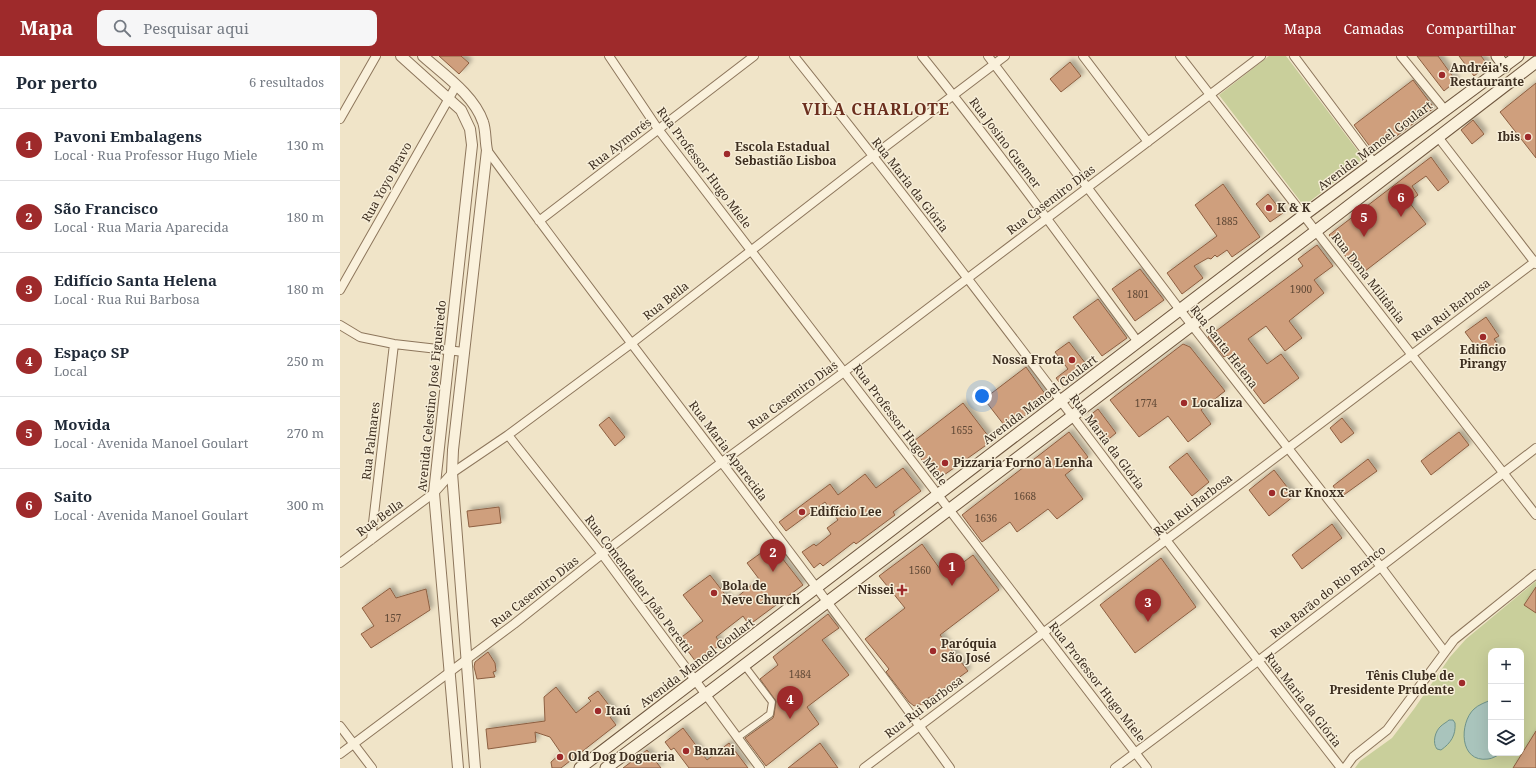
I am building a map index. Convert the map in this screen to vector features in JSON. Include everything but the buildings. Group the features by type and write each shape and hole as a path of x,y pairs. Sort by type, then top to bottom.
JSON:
{"main road":[{"path":"1498,56 1505,67"},
{"name":"Avenida Manoel Goulart","path":"580,768 1304,215 1518,56"},
{"path":"606,768 705,695 1316,232 1536,62"}],"street":[{"path":"340,120 376,56"},
{"name":"Avenida Celestino José Figueiredo","path":"401,56 461,110 470,129 472,145 434,494 458,768"},
{"path":"423,56 475,105 483,123 486,150 453,450 452,473 475,768"},
{"name":"Rua Professor Hugo Miele","path":"609,56 658,129 1147,768"},
{"name":"Rua Aymorés","path":"539,221 754,56"},
{"name":"Rua Maria da Glória","path":"794,56 1073,415 1166,540 1341,768"},
{"name":"Rua Josino Guemer","path":"922,56 954,95 1047,218 1138,342"},
{"name":"Rua Santa Helena","path":"988,56 1192,326 1381,567 1444,651"},
{"name":"Rua Bella","path":"340,563 434,494 452,473 508,436 632,343 873,156 1005,56"},
{"path":"1083,56 1148,142"},
{"name":"Rua Dona Militânia","path":"1180,56 1536,515"},
{"name":"Rua Casemiro Dias","path":"340,754 514,624 722,462 844,372 1261,56"},
{"path":"1294,56 1374,163"},
{"path":"1401,56 1445,110"},
{"name":"Rua Yoyo Bravo","path":"340,290 456,86"},
{"path":"1438,137 1535,262"},
{"name":"Rua Maria Aparecida","path":"486,150 722,462 950,768"},
{"name":"Rua Rui Barbosa","path":"864,768 1535,262"},
{"path":"340,325 360,337 394,344 464,352"},
{"name":"Rua Palmares","path":"371,540 394,344"},
{"name":"Rua Comendador João Peretti","path":"508,436 602,554 760,768"},
{"name":"Rua Barão do Rio Branco","path":"1115,768 1258,661 1536,448"},
{"path":"1345,768 1353,757 1387,730 1444,651 1454,640 1536,574"},
{"path":"738,738 770,714 772,702 744,665"},
{"path":"340,726 372,768"}],"green space":[{"path":"1269,56 1286,56 1364,159 1304,206 1219,95"},
{"name":"Tênis Clube de Presidente Prudente","path":"1536,581 1536,768 1355,768 1360,761 1392,738 1450,657 1466,639"}],"water":[{"path":"1488,701 1488,756 1497,756 1490,759 1478,759 1471,755 1464,741 1464,732 1469,715 1480,705"},
{"path":"1449,720 1453,720 1455,723 1454,735 1445,747 1441,750 1437,749 1434,740 1436,734 1439,728"}],"place":[{"name":"Andréia's Restaurante","path":"1442,75"},
{"name":"Ibis","path":"1528,137"},
{"name":"Escola Estadual Sebastião Lisboa","path":"727,154"},
{"name":"K & K","path":"1269,208"},
{"name":"Saito","path":"1401,217"},
{"name":"Movida","path":"1364,237"},
{"name":"Edificio Pirangy","path":"1483,337"},
{"name":"Nossa Frota","path":"1072,360"},
{"name":"Localiza","path":"1184,403"},
{"name":"Pizzaria Forno à Lenha","path":"945,463"},
{"name":"Car Knoxx","path":"1272,493"},
{"name":"Edifício Lee","path":"802,512"},
{"name":"São Francisco","path":"773,572"},
{"name":"Pavoni Embalagens","path":"952,586"},
{"name":"Nissei","path":"902,590"},
{"name":"Bola de Neve Church","path":"714,593"},
{"name":"Edifício Santa Helena","path":"1148,622"},
{"name":"Paróquia São José","path":"933,651"},
{"name":"Tênis Clube de Presidente Prudente","path":"1462,683"},
{"name":"Itaú","path":"598,711"},
{"name":"Espaço SP","path":"790,719"},
{"name":"Banzai","path":"686,751"},
{"name":"Old Dog Dogueria","path":"560,757"}],"district":[{"name":"VILA CHARLOTE","path":"876,109"}]}
